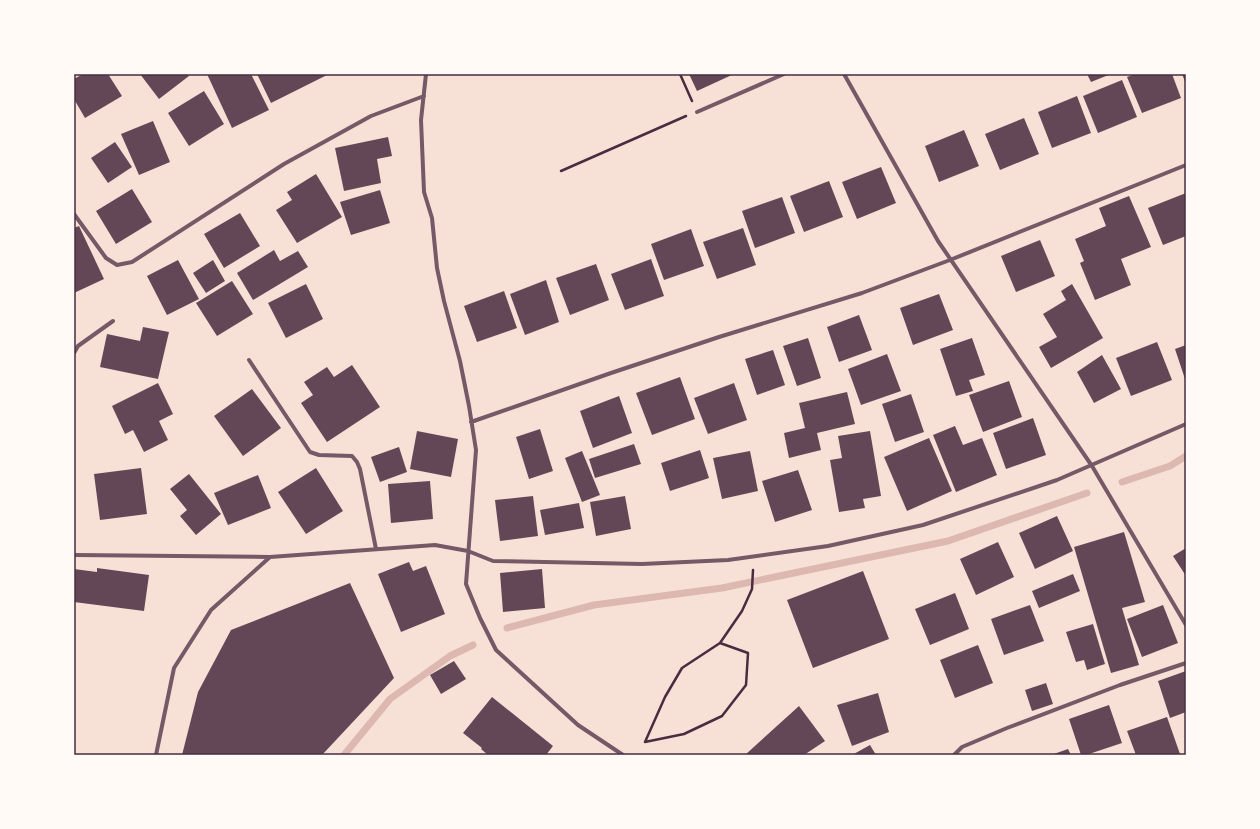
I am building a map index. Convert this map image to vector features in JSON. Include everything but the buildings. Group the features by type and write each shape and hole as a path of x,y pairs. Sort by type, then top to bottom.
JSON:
{"street":[{"path":"426,74 422,120 424,192 432,218 438,274 460,361 476,450 466,584 480,618 496,650 578,725 623,755"},
{"path":"696,112 784,74"},
{"path":"844,74 938,241 1092,466 1186,625"},
{"path":"74,214 106,258 117,265 132,262 284,164 370,116 424,96"},
{"path":"471,422 719,337 862,292 950,260 1186,165"},
{"path":"74,353 78,346 113,320"},
{"path":"249,360 310,452 319,455 352,456 358,462 376,549"},
{"path":"74,555 270,557 435,545 468,551 492,561 642,564 728,560 828,546 923,524 1057,480 1186,424"},
{"path":"156,755 174,668 211,610 270,557"},
{"path":"954,755 962,747 1007,728 1120,684 1186,663"}],"path":[{"path":"561,171 696,112 680,74"},
{"path":"720,643 748,653 746,685 722,716 684,734 645,742 664,697 682,668 720,643 742,611 752,589 753,575"}],"waterway":[{"path":"1122,482 1170,466 1186,456"},
{"path":"507,628 594,605 722,588 948,541 1087,493"},
{"path":"344,755 390,699 450,656 473,645"}]}
